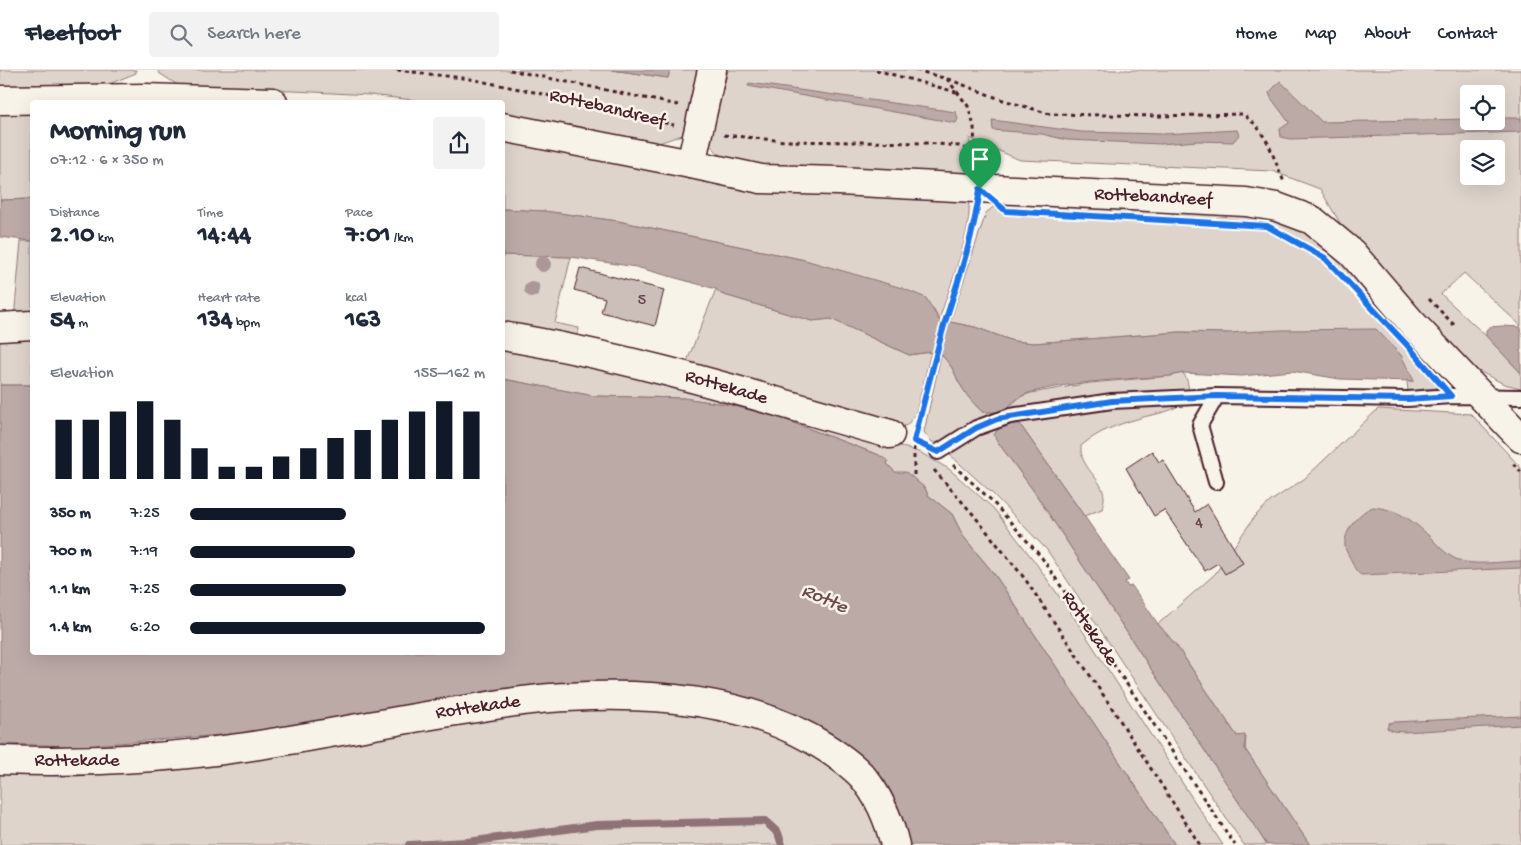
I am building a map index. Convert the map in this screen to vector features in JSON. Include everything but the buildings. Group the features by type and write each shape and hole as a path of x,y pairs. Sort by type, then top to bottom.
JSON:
{"street":[{"path":"691,164 712,70"},
{"path":"0,100 145,98 209,100"},
{"name":"Rottebandreef","path":"505,128 760,179 839,181 1246,202 1277,207 1312,220 1352,253 1412,323 1482,396 1515,448"},
{"path":"0,327 30,325"},
{"name":"Rottekade","path":"505,337 618,359 698,379 902,438"},
{"name":"Rottekade","path":"0,760 55,762 123,761 193,754 248,747 397,720 508,703 566,697 634,697 693,700 757,715 793,729 812,738 852,765 863,777 884,811 896,845"}],"lane":[{"path":"1216,482 1200,425 1217,396"},
{"path":"933,458 976,428 1003,418 1112,401 1217,396 1408,399 1482,396 1521,397"}],"path":[{"name":"Rottebandreef","path":"397,70 470,79 534,92 700,120 742,138 784,141 926,143 959,146 968,148 975,153 974,126 968,106 957,92"},
{"path":"510,70 700,120"},
{"path":"876,70 957,92"},
{"path":"916,70 1050,114 1158,116 1243,114 1256,125 1268,143 1284,184"},
{"path":"947,79 957,92"},
{"path":"914,479 902,438 936,355 966,255 977,213 980,189"},
{"path":"902,438 919,448"},
{"name":"Rottekade","path":"902,438 991,500 1042,558 1235,845"},
{"path":"1515,448 1521,472"},
{"path":"933,458 939,478 972,513 1025,579 1112,708 1200,845"}],"shaded area":[{"path":"0,70 136,70 136,73 99,88 0,88"},
{"path":"159,70 612,70 668,78 670,70 705,70 685,134 656,144 585,128 505,113 505,100 413,100 370,95 294,91 184,89 159,73"},
{"path":"728,70 1521,70 1521,326 1464,273 1441,294 1486,336 1521,373 1521,388 1504,384 1473,368 1346,233 1320,189 1272,171 1020,160 969,138 974,165 974,179 783,170 730,160 718,153 709,144"},
{"path":"0,113 30,113 30,199 0,200"},
{"path":"505,139 757,191 968,201 969,212 968,226 959,260 939,320 933,308 805,260 618,221 544,211 505,209"},
{"path":"996,202 1252,212 1304,230 1323,243 1372,293 1443,376 1436,387 1437,389 1423,389 1423,393 1408,392 1407,381 1413,381 1226,333 1180,332 1034,343 1013,341 975,327 950,322 986,213 997,204"},
{"path":"21,241 30,241 30,318 14,319"},
{"path":"505,255 571,257 555,323 579,328 577,340 505,330"},
{"path":"716,289 721,294 812,321 831,319 909,355 931,352 916,413 907,425 898,428 684,369"},
{"path":"30,331 30,385 0,385 0,333"},
{"path":"505,342 829,423 921,453 949,469 994,509 1035,562 1073,616 1223,845 1175,845 995,575 963,536 952,514 928,495 925,488 895,472 879,455 783,419 731,405 683,398 594,396 505,379"},
{"path":"941,355 949,364 961,386 982,412 996,412 997,414 939,445 932,442 924,432"},
{"path":"1183,373 1187,381 1188,393 1181,404 1165,412 1114,426 1081,446 1081,454 1084,461 1100,484 1104,497 1102,509 1084,516 1019,423 1011,423 1004,412 1020,397 1031,393 1090,383 1170,376"},
{"path":"1378,409 1471,414 1521,468 1521,845 1310,845 1245,749 1246,737 1237,736 1176,645 1158,624 1215,574 1255,516 1271,501 1304,479"},
{"path":"1001,426 996,437 997,441 1033,490 1267,845 1244,845 1047,550 992,493 948,453 970,435"},
{"path":"572,707 700,712 789,738 855,784 886,845 0,845 0,769"}],"water":[{"path":"612,70 670,70 668,78"},
{"path":"1280,81 1322,122 1460,119 1460,130 1505,130 1505,118 1521,118 1521,132 1290,139 1281,137 1280,129 1289,123 1269,93"},
{"path":"749,83 956,112 958,119 956,123 748,86"},
{"path":"992,120 1081,132 1163,134 1237,130 1239,135 1233,142 1197,141 1161,144 1067,140 1042,134 993,130"},
{"path":"30,199 30,241 0,237 0,200"},
{"path":"505,209 544,211 618,221 805,260 902,288 926,298 939,320 975,327 1013,341 1034,343 1180,332 1226,333 1281,330 1376,329 1401,355 1414,381 1340,379 1292,371 1242,376 1183,373 1170,376 1101,381 1048,388 1024,395 1004,412 1011,423 1019,423 1129,580 1125,582 1128,587 1132,586 1158,624 1176,645 1237,736 1245,735 1245,749 1310,845 1267,845 1033,490 997,441 994,435 1002,423 996,412 982,412 968,397 953,369 942,355 930,352 909,355 831,319 812,321 721,294 716,289 636,267 571,257 505,255"},
{"path":"1489,327 1521,327 1521,373 1486,336 1486,330"},
{"name":"Rotte","path":"505,379 594,396 683,398 731,405 783,419 879,455 888,461 887,464 895,472 906,472 925,488 928,495 952,514 963,536 995,575 1175,845 910,845 897,804 884,779 860,755 831,733 798,715 762,702 739,696 673,685 634,682 503,688 246,733 79,746 0,744 0,385 30,385 30,655 505,655"},
{"path":"1373,507 1390,510 1404,516 1424,531 1445,552 1456,559 1470,563 1521,561 1521,568 1361,575 1355,569 1346,551 1345,541 1349,529 1357,518"},
{"path":"1521,716 1521,725 1404,732 1393,731 1387,728 1389,723 1394,722"}],"waterway":[{"path":"409,845 467,842 597,825 765,821 778,833 782,845"}],"route":[{"path":"980,189 1006,211 1267,226 1325,258 1408,346 1451,396 1408,399 1217,396 1112,401 997,419 976,428 938,452 914,441 936,355 977,213 980,189"}]}
